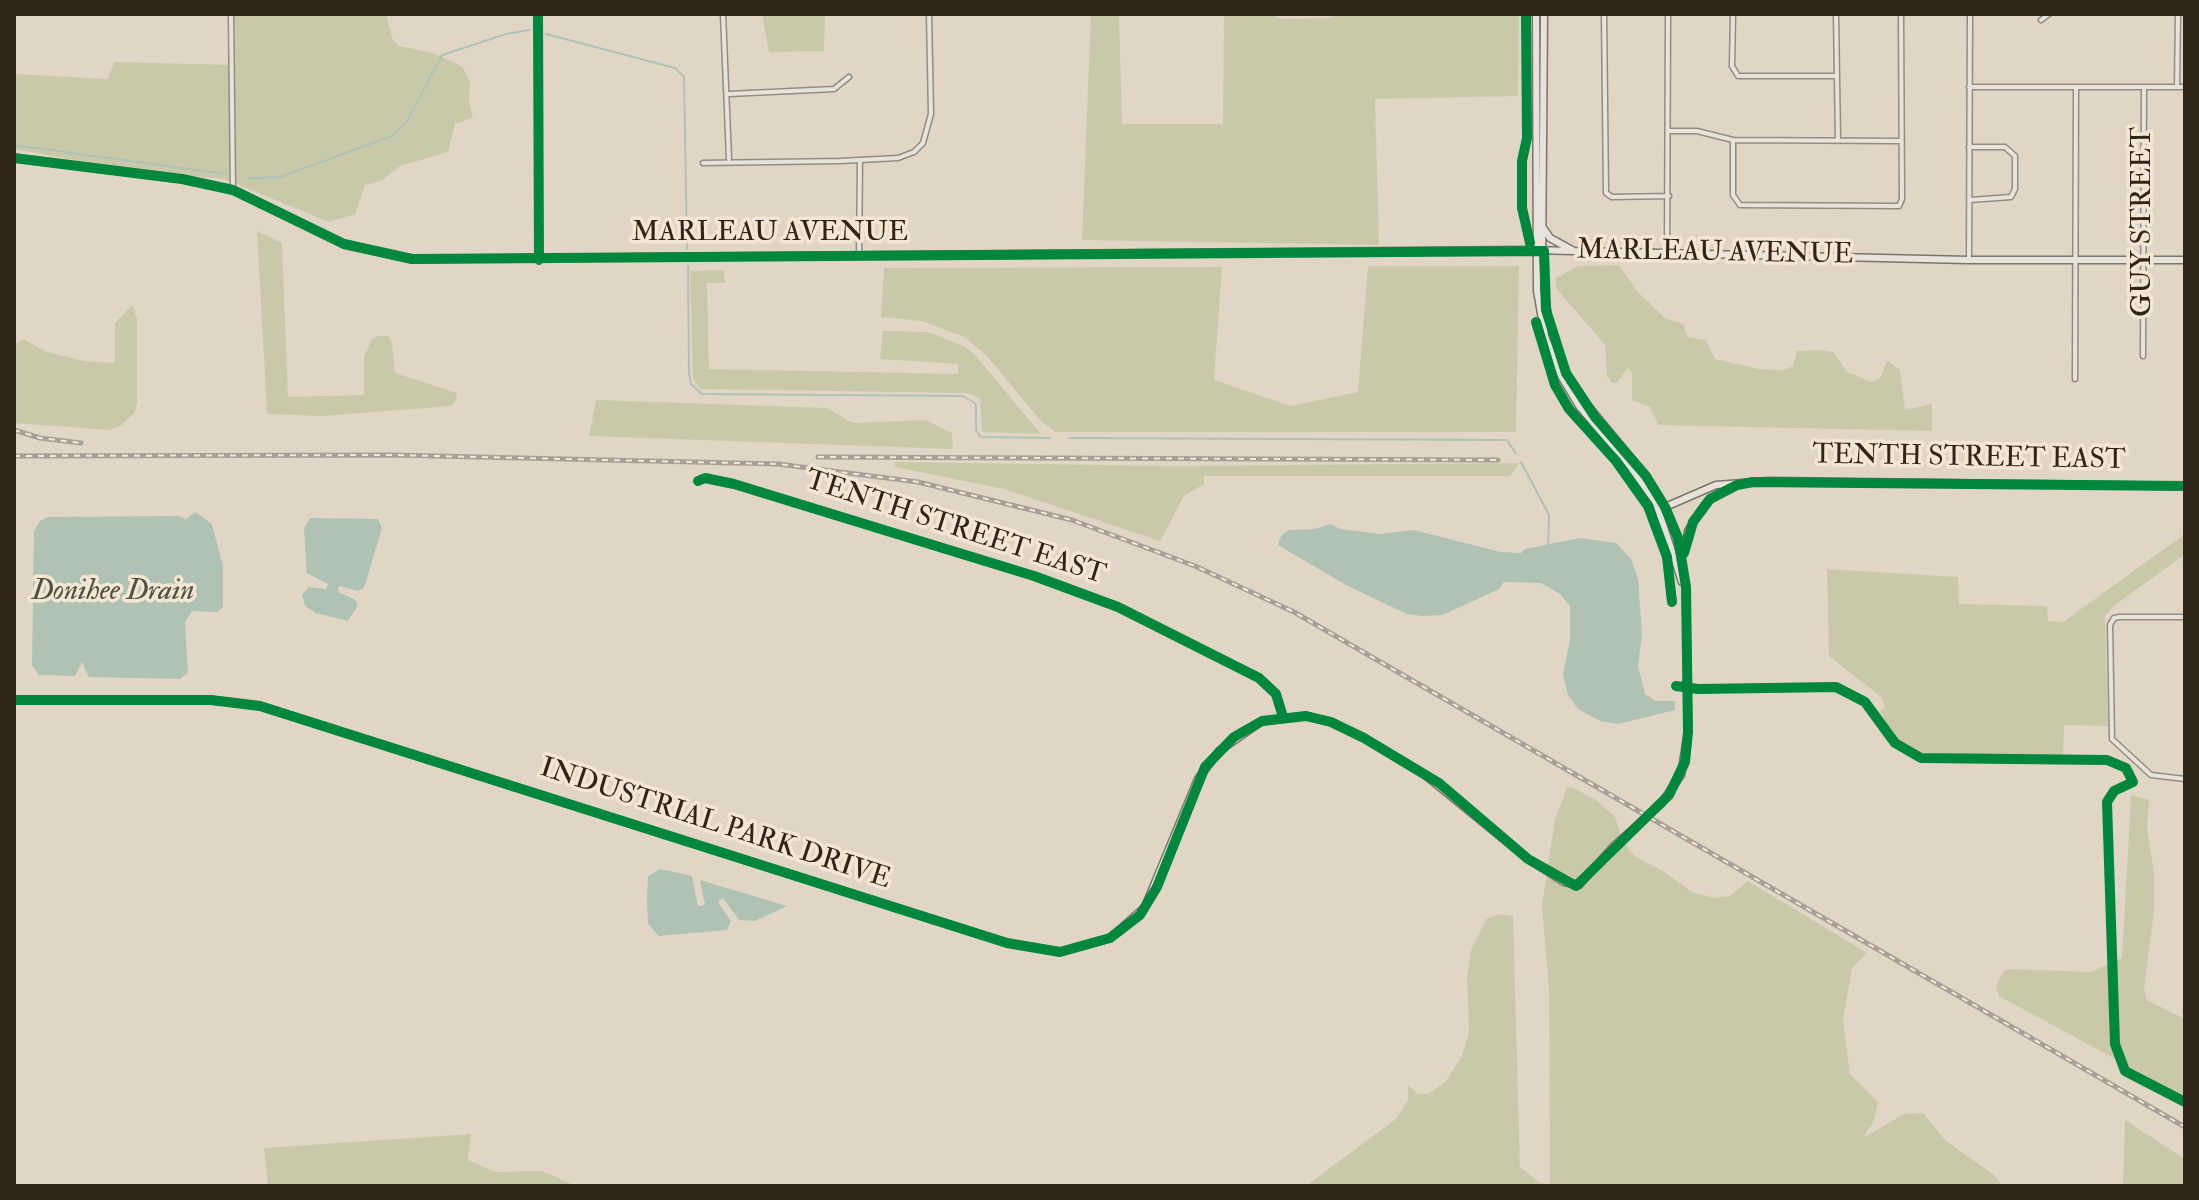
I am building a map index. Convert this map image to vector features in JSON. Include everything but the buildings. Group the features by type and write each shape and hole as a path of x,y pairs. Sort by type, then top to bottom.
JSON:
{"street":[{"path":"231,14 233,190"},
{"path":"538,14 539,260"},
{"path":"723,14 729,94 729,160"},
{"path":"703,163 729,160 860,160 898,158 914,152 923,143 931,114 929,14"},
{"path":"1536,14 1541,251 1546,310 1566,373 1595,417 1646,476 1663,508 1685,569"},
{"path":"1541,251 1544,229 1544,14"},
{"path":"1604,14 1606,193 1612,197 1669,196"},
{"path":"1667,254 1668,14"},
{"path":"1733,14 1732,66 1738,76 1837,76"},
{"path":"1836,14 1838,141"},
{"path":"1733,140 1733,195 1740,205 1899,206 1902,199 1901,14"},
{"path":"1969,260 1970,14"},
{"path":"2041,20 2049,14"},
{"path":"2177,87 2178,14"},
{"path":"729,94 834,89 849,77"},
{"path":"1969,87 2185,87"},
{"path":"2075,379 2076,88"},
{"name":"GUY STREET","path":"2143,356 2144,88"},
{"path":"1669,131 1697,131 1733,140 1902,141"},
{"path":"1969,147 2008,148 2015,156 2015,189 2009,199 1969,200"},
{"name":"MARLEAU AVENUE","path":"14,158 182,179 233,190 323,235 366,251 412,259 1574,251 1969,260 2185,260"},
{"path":"859,257 860,160"},
{"path":"1544,229 1550,238 1574,251"},
{"name":"TENTH STREET EAST","path":"698,481 705,478 749,489 1034,576 1118,607 1259,678 1276,694 1283,717"},
{"path":"1283,717 1306,716 1331,722 1364,738 1439,783 1528,859 1573,885 1586,879 1614,846 1661,804 1681,775 1688,732 1685,602 1688,531 1701,510 1723,491 1753,482"},
{"name":"TENTH STREET EAST","path":"1663,508 1716,485 1753,482 2185,486"},
{"path":"1663,508 1685,602"},
{"path":"2185,617 2114,618 2110,625 2112,739 2151,775 2185,779"},
{"name":"INDUSTRIAL PARK DRIVE","path":"14,700 211,700 260,706 1007,943 1060,952 1095,945 1133,922 1157,887 1205,767 1234,737 1262,721 1283,717"}],"shaded area":[{"path":"233,14 386,14 393,40 399,46 433,53 463,67 470,82 469,103 473,117 455,124 448,152 400,166 381,181 365,185 355,214 329,222 224,179 125,169 14,149 14,74 107,79 115,62 234,65"},
{"path":"762,14 825,14 824,51 769,52"},
{"path":"1091,14 1119,14 1122,124 1223,124 1224,14 1268,14 1281,19 1329,18 1341,14 1519,14 1518,96 1375,99 1379,245 1082,240"},
{"path":"257,231 282,243 288,397 364,395 364,357 371,340 377,336 388,336 392,342 395,373 457,393 451,406 323,416 267,414"},
{"path":"1619,265 1638,292 1664,317 1684,325 1687,337 1706,340 1715,359 1759,369 1784,370 1793,366 1797,351 1820,350 1833,352 1847,372 1871,382 1881,377 1887,361 1900,370 1905,410 1932,404 1932,431 1658,425 1650,407 1632,400 1632,372 1627,368 1617,383 1612,383 1607,376 1605,345 1556,288 1556,278 1578,266"},
{"path":"1368,266 1519,266 1516,432 1055,432 1039,419 986,355 964,337 922,321 881,317 884,268 1222,267 1214,380 1291,406 1358,392"},
{"path":"724,270 725,283 707,283 709,369 958,374 958,364 880,359 883,331 928,332 964,346 976,356 1041,434 982,432 980,399 969,393 700,389 693,379 690,271"},
{"path":"132,305 137,318 137,403 135,412 122,425 110,430 14,423 14,345 23,339 47,352 84,361 115,363 115,323"},
{"path":"596,400 827,408 853,423 925,420 952,433 953,449 589,436"},
{"path":"894,462 1173,466 1519,463 1510,476 1204,476 1204,484 1184,496 1160,541 1004,489 895,467"},
{"path":"2185,534 2185,554 2105,616 2108,726 2064,725 2063,757 1917,753 1898,740 1886,724 1880,711 1885,707 1881,697 1829,656 1827,569 1958,577 1959,604 2047,606 2048,621 2063,622"},
{"path":"1567,788 1595,799 1615,817 1623,842 1634,856 1663,871 1692,892 1714,898 1730,896 1748,881 1867,953 1852,968 1843,1021 1850,1074 1878,1102 1874,1121 1863,1138 1904,1114 1923,1113 1946,1141 1993,1174 2003,1186 1306,1186 1396,1119 1408,1101 1408,1085 1418,1094 1429,1094 1446,1081 1462,1056 1469,1033 1467,976 1471,951 1486,919 1500,914 1513,916 1520,1167 1540,1183 1550,1184 1549,990 1542,906 1555,819"},
{"path":"2131,795 2149,800 2147,826 2154,873 2154,911 2144,989 2147,1000 2185,1019 2185,1097 1999,996 1996,986 2004,971 2010,969 2091,972 2122,958"},
{"path":"2125,1120 2185,1159 2185,1186 2123,1186"},
{"path":"471,1134 468,1160 496,1172 541,1171 576,1186 268,1186 264,1148"}],"water":[{"name":"Donihee Drain","path":"195,512 212,524 223,566 223,607 217,612 192,611 185,622 188,672 180,679 89,677 82,662 75,676 39,675 32,665 34,531 40,521 48,517 179,516 186,519"},
{"path":"310,518 378,519 382,528 364,588 358,591 339,586 338,592 354,599 358,605 348,621 316,613 305,606 302,595 309,587 326,589 328,584 307,573 304,529"},
{"path":"1331,524 1340,529 1380,534 1414,530 1501,552 1521,553 1525,549 1580,538 1616,543 1631,559 1638,579 1642,634 1638,666 1645,694 1656,701 1675,701 1675,710 1618,724 1600,721 1578,709 1568,695 1563,674 1570,640 1570,606 1560,594 1541,583 1504,582 1499,589 1443,615 1407,614 1346,585 1278,545 1281,536 1289,530 1314,529"},
{"path":"660,869 692,876 698,906 705,905 700,880 787,906 755,921 739,920 723,898 718,902 731,921 727,930 659,936 648,924 647,900 648,876"}],"waterway":[{"path":"248,178 280,177 392,136 406,123 442,55 506,34 529,30"},
{"path":"546,34 675,68 684,77 687,249"},
{"path":"14,145 225,174"},
{"path":"688,266 689,373 691,384 702,394 963,396 976,404 976,430 981,437 1050,438"},
{"path":"1069,438 1507,440 1516,454"},
{"path":"1521,462 1549,515 1548,546"}],"railway":[{"path":"14,430 40,438 81,443"},
{"path":"14,456 393,455 778,464 918,482 1072,520 1195,566 1294,612 2185,1127"},
{"path":"818,457 1498,460"}],"cycle path":[{"path":"538,14 539,260"},
{"path":"1526,14 1527,138 1522,161 1522,208 1530,243"},
{"path":"14,158 182,179 233,190 344,244 412,259 1544,251 1546,310 1566,373 1595,417 1646,476 1665,507 1678,538 1686,587 1688,732 1685,762 1669,795 1576,886 1528,859 1439,783 1364,738 1331,722 1306,716 1262,721 1234,737 1205,767 1157,887 1140,915 1110,938 1060,952 1007,943 260,706 211,700 14,700"},
{"path":"1536,322 1555,385 1569,409 1616,461 1648,506 1667,557 1672,602"},
{"path":"698,481 705,478 734,484 1034,576 1118,607 1259,678 1276,694 1283,717"},
{"path":"1684,553 1693,522 1710,499 1737,485 1753,482 2185,486"},
{"path":"1676,686 1698,689 1836,687 1865,702 1895,743 1921,758 2107,760 2126,768 2133,782 2114,791 2107,802 2115,1044 2125,1071 2185,1102"}]}
